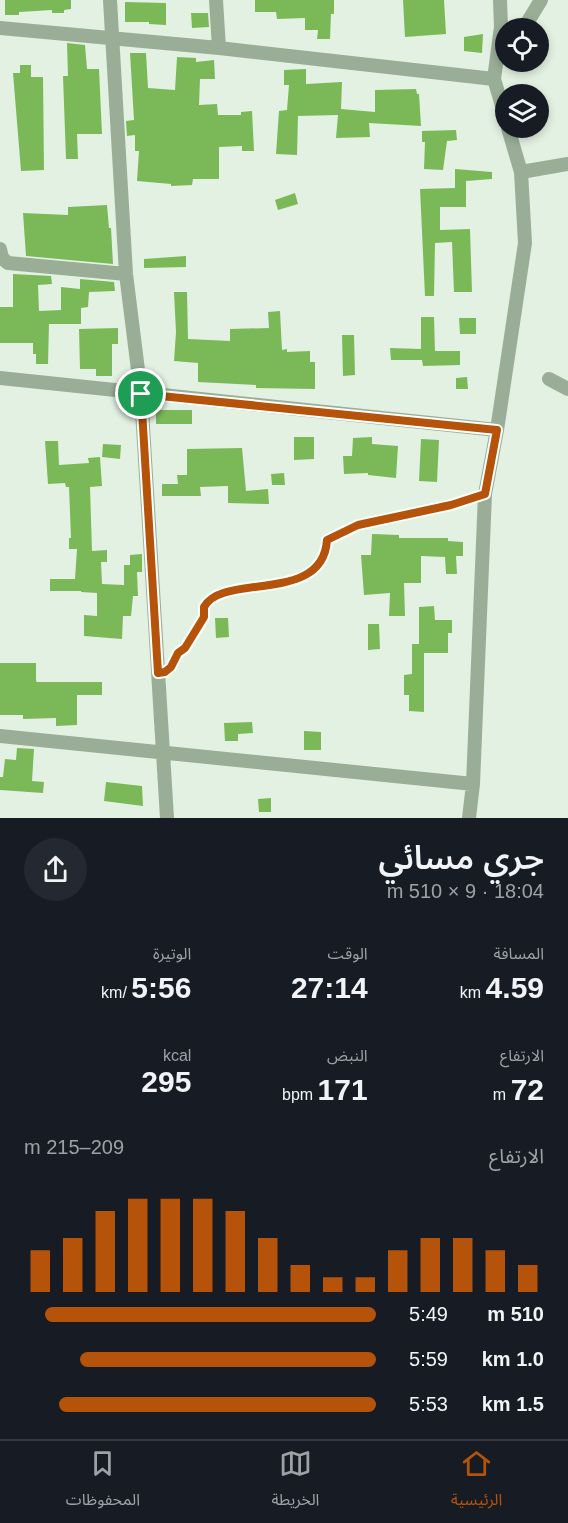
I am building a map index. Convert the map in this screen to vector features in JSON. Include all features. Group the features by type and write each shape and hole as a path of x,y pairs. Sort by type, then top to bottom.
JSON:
{"street":[{"path":"110,0 126,274 141,394 167,818"},
{"path":"216,0 219,48"},
{"path":"496,84 494,79 501,27 500,0"},
{"path":"530,18 541,0"},
{"path":"0,28 219,48 494,79"},
{"path":"494,79 498,72"},
{"path":"469,818 473,784 485,494 525,243 521,172 511,138"},
{"path":"521,172 568,164"},
{"path":"0,249 2,258 8,263 126,274"},
{"path":"0,378 497,430"},
{"path":"549,379 568,389"},
{"path":"0,736 473,784"}],"path":[{"path":"158,673 165,672 171,667 178,653 185,648 204,617 204,607 212,596 226,591 276,585 302,577 325,557 327,540 358,525 451,505 485,494"}],"building":[{"path":"5,0 71,0 71,9 64,10 64,13 52,13 52,10 5,15"},
{"path":"255,0 334,0 330,39 317,39 318,30 305,30 305,18 277,19 276,12 255,12"},
{"path":"403,0 444,0 446,34 405,37"},
{"path":"125,2 166,3 166,25 125,22"},
{"path":"191,13 208,13 209,27 192,28"},
{"path":"483,34 482,53 464,51 464,37"},
{"path":"67,43 85,45 87,69 99,69 102,134 77,134 78,159 66,159 63,76 68,76"},
{"path":"130,53 146,53 148,88 175,90 177,57 196,58 196,62 214,60 215,79 200,79 199,105 217,104 218,115 241,115 241,112 252,111 254,151 242,151 242,146 219,147 219,179 193,179 192,185 171,186 171,184 137,181 139,151 135,151 135,135 127,136 126,121 134,120"},
{"path":"20,65 31,65 31,77 43,77 44,170 21,171 13,73 20,73"},
{"path":"306,69 306,84 342,82 341,109 375,112 375,90 416,89 419,94 421,126 369,123 370,137 336,138 338,115 298,116 297,155 276,154 279,111 287,110 289,85 284,85 284,70"},
{"path":"456,130 457,140 447,141 443,170 424,169 425,142 422,142 422,131"},
{"path":"455,169 492,172 492,179 466,181 466,207 440,207 440,230 470,229 472,292 454,292 452,242 435,243 434,296 425,296 420,189 455,188"},
{"path":"295,193 298,204 278,210 275,200"},
{"path":"107,205 113,264 26,256 23,213 68,215 68,207"},
{"path":"186,256 186,267 144,268 144,259"},
{"path":"13,274 51,276 52,284 38,285 39,311 61,310 61,287 80,289 80,279 114,282 115,291 89,292 88,307 81,308 81,324 49,324 48,364 36,364 33,343 0,343 0,307 13,307"},
{"path":"174,292 187,292 188,339 230,341 230,329 269,328 268,312 280,311 282,350 287,349 287,352 310,351 310,362 315,362 315,389 256,388 256,385 198,382 198,363 174,361 176,332"},
{"path":"421,317 434,317 435,351 460,351 460,365 423,366 422,360 391,360 390,348 421,349"},
{"path":"459,318 476,318 476,334 460,334"},
{"path":"118,328 118,344 112,344 112,376 96,376 96,369 80,369 79,329"},
{"path":"342,335 354,335 355,375 343,376"},
{"path":"467,377 468,389 456,389 456,378"},
{"path":"156,410 192,410 192,424 156,424"},
{"path":"294,437 314,437 314,459 294,460"},
{"path":"372,437 372,444 398,446 396,478 368,475 368,473 344,474 343,456 352,456 353,438"},
{"path":"421,439 439,440 437,482 419,481"},
{"path":"45,441 58,441 59,465 89,463 88,458 100,457 102,486 90,487 92,551 107,550 107,562 101,562 102,584 124,585 124,565 130,565 130,555 142,554 142,572 137,572 138,596 133,596 131,616 123,616 122,639 84,636 84,615 97,616 97,593 50,591 50,579 75,579 77,549 69,549 69,538 71,538 69,487 66,487 65,483 48,484"},
{"path":"103,444 121,445 120,459 102,457"},
{"path":"242,448 246,491 268,489 269,504 228,503 228,486 200,487 201,496 162,496 162,484 178,484 177,475 187,475 187,449"},
{"path":"284,473 285,485 272,485 271,474"},
{"path":"372,534 399,535 399,538 448,538 448,541 463,542 463,556 456,556 457,574 446,574 445,557 421,556 421,583 404,583 405,616 389,616 390,593 364,595 361,555 371,555"},
{"path":"434,606 435,620 452,620 452,633 448,633 448,653 424,653 424,712 409,711 409,695 404,695 404,675 412,674 412,644 419,644 419,607"},
{"path":"215,618 228,618 229,637 216,638"},
{"path":"368,624 379,624 380,649 368,650"},
{"path":"0,663 36,663 37,682 102,682 102,695 77,695 77,725 56,726 56,718 23,719 23,715 0,715"},
{"path":"252,722 253,733 238,734 238,741 225,741 224,723"},
{"path":"304,731 321,732 321,750 304,750"},
{"path":"17,748 34,749 32,781 44,782 43,793 0,790 0,777 3,777 5,759 16,760"},
{"path":"106,782 142,786 143,806 104,801"},
{"path":"271,798 271,812 259,812 258,799"}],"route":[{"path":"141,394 497,430 485,494 451,505 358,525 327,540 325,557 302,577 276,585 226,591 212,596 204,607 204,617 185,648 178,653 171,667 165,672 158,673 141,394"}]}
